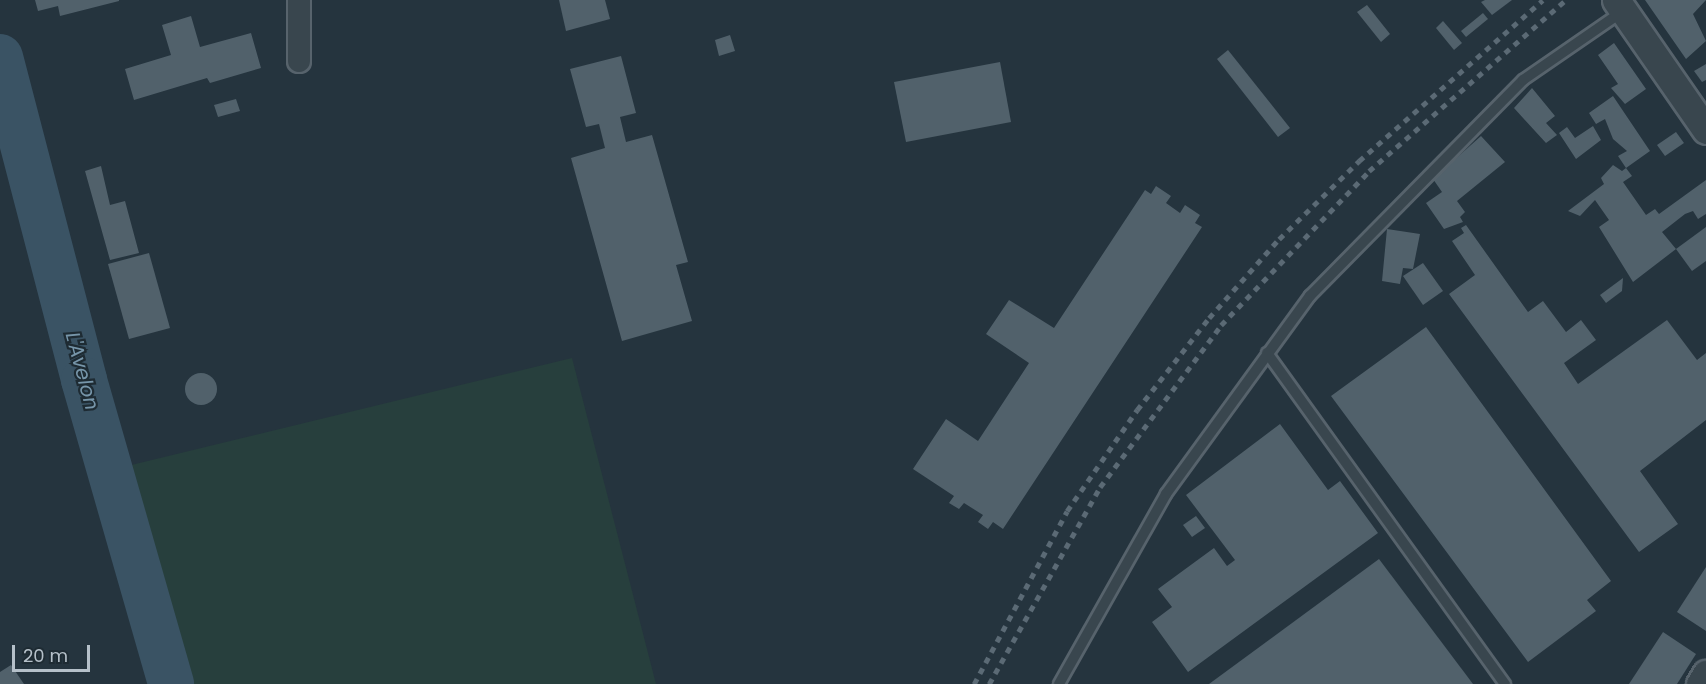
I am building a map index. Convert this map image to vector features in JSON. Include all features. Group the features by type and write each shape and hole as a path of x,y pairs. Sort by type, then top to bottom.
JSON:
{"street":[{"path":"298,61 299,0"},
{"path":"1620,5 1705,127"},
{"path":"1700,684 1706,674"}],"lane":[{"path":"1059,684 1160,504 1267,353 1322,281 1523,80 1620,5"},
{"path":"1267,353 1505,684"}],"green space":[{"path":"572,358 656,684 173,684 119,468"}],"building":[{"path":"35,0 119,1 60,16 58,6 38,11"},
{"path":"559,0 605,0 610,19 566,31"},
{"path":"1512,0 1492,15 1481,2"},
{"path":"1645,0 1706,0 1693,14 1706,41 1686,59"},
{"path":"1367,5 1390,34 1381,42 1357,12"},
{"path":"1483,13 1488,19 1466,37 1461,31"},
{"path":"191,16 200,47 251,33 261,68 210,83 207,78 134,100 125,69 171,55 162,25"},
{"path":"1443,21 1462,43 1454,50 1436,28"},
{"path":"730,35 735,51 719,56 715,40"},
{"path":"1614,43 1646,89 1625,104 1611,88 1618,84 1598,55"},
{"path":"1228,50 1290,128 1278,137 1217,59"},
{"path":"621,56 636,113 620,117 626,142 652,135 688,262 676,265 692,321 622,341 571,158 605,148 599,124 586,127 570,69"},
{"path":"1000,62 1011,122 906,142 894,82"},
{"path":"1706,64 1706,80 1702,82 1694,71"},
{"path":"1532,88 1555,116 1546,123 1557,135 1546,143 1514,108"},
{"path":"1613,96 1650,151 1626,168 1618,156 1627,151 1613,139 1605,119 1596,124 1589,113"},
{"path":"236,99 240,111 218,117 214,105"},
{"path":"1593,126 1601,140 1576,159 1559,133 1567,127 1575,138"},
{"path":"1676,132 1684,143 1665,156 1657,145"},
{"path":"1481,136 1505,162 1457,201 1465,212 1460,217 1463,222 1444,229 1426,203 1442,192 1433,179"},
{"path":"1613,165 1622,171 1626,168 1632,176 1623,182 1646,215 1655,209 1659,214 1706,180 1706,214 1698,219 1693,211 1685,214 1662,232 1676,249 1633,282 1599,227 1609,220 1595,200 1580,216 1568,211 1604,184 1601,178"},
{"path":"101,166 110,205 125,201 139,253 110,260 85,171"},
{"path":"1156,186 1171,196 1166,203 1180,213 1185,205 1200,215 1195,223 1202,227 1003,529 993,522 988,529 978,522 983,515 964,503 959,509 949,503 954,496 913,469 946,419 978,441 1029,363 986,334 1009,300 1054,328 1145,190 1151,194"},
{"path":"1466,225 1528,312 1543,301 1566,332 1581,320 1596,340 1564,363 1578,384 1667,320 1697,360 1706,353 1706,420 1640,471 1678,524 1639,552 1449,294 1475,275 1452,241 1464,233 1461,228"},
{"path":"1706,227 1706,261 1692,271 1676,249"},
{"path":"1387,229 1420,234 1413,269 1403,268 1400,284 1382,281"},
{"path":"149,253 170,328 129,339 108,264"},
{"path":"1423,263 1443,291 1423,305 1403,276"},
{"path":"1623,278 1622,291 1606,303 1600,295"},
{"path":"1426,327 1611,581 1587,600 1596,611 1528,662 1331,396"},
{"path":"201,373 212,378 217,389 212,400 201,405 190,400 185,389 190,378"},
{"path":"1280,424 1328,490 1340,481 1378,533 1188,672 1152,622 1172,607 1158,589 1214,548 1227,566 1235,560 1186,495"},
{"path":"1196,516 1205,528 1192,537 1183,525"},
{"path":"1379,559 1473,684 1209,684"},
{"path":"1706,567 1706,631 1677,612"},
{"path":"1663,632 1696,654 1677,684 1629,684"},
{"path":"11,665 24,684 0,684 0,672"}],"waterway":[{"name":"L'Avelon","path":"0,57 84,380 171,684"}],"railway":[{"path":"974,684 1067,511 1137,410 1209,318 1279,239 1359,161 1543,0"},
{"path":"989,684 1100,487 1221,325 1369,171 1566,0"}]}
